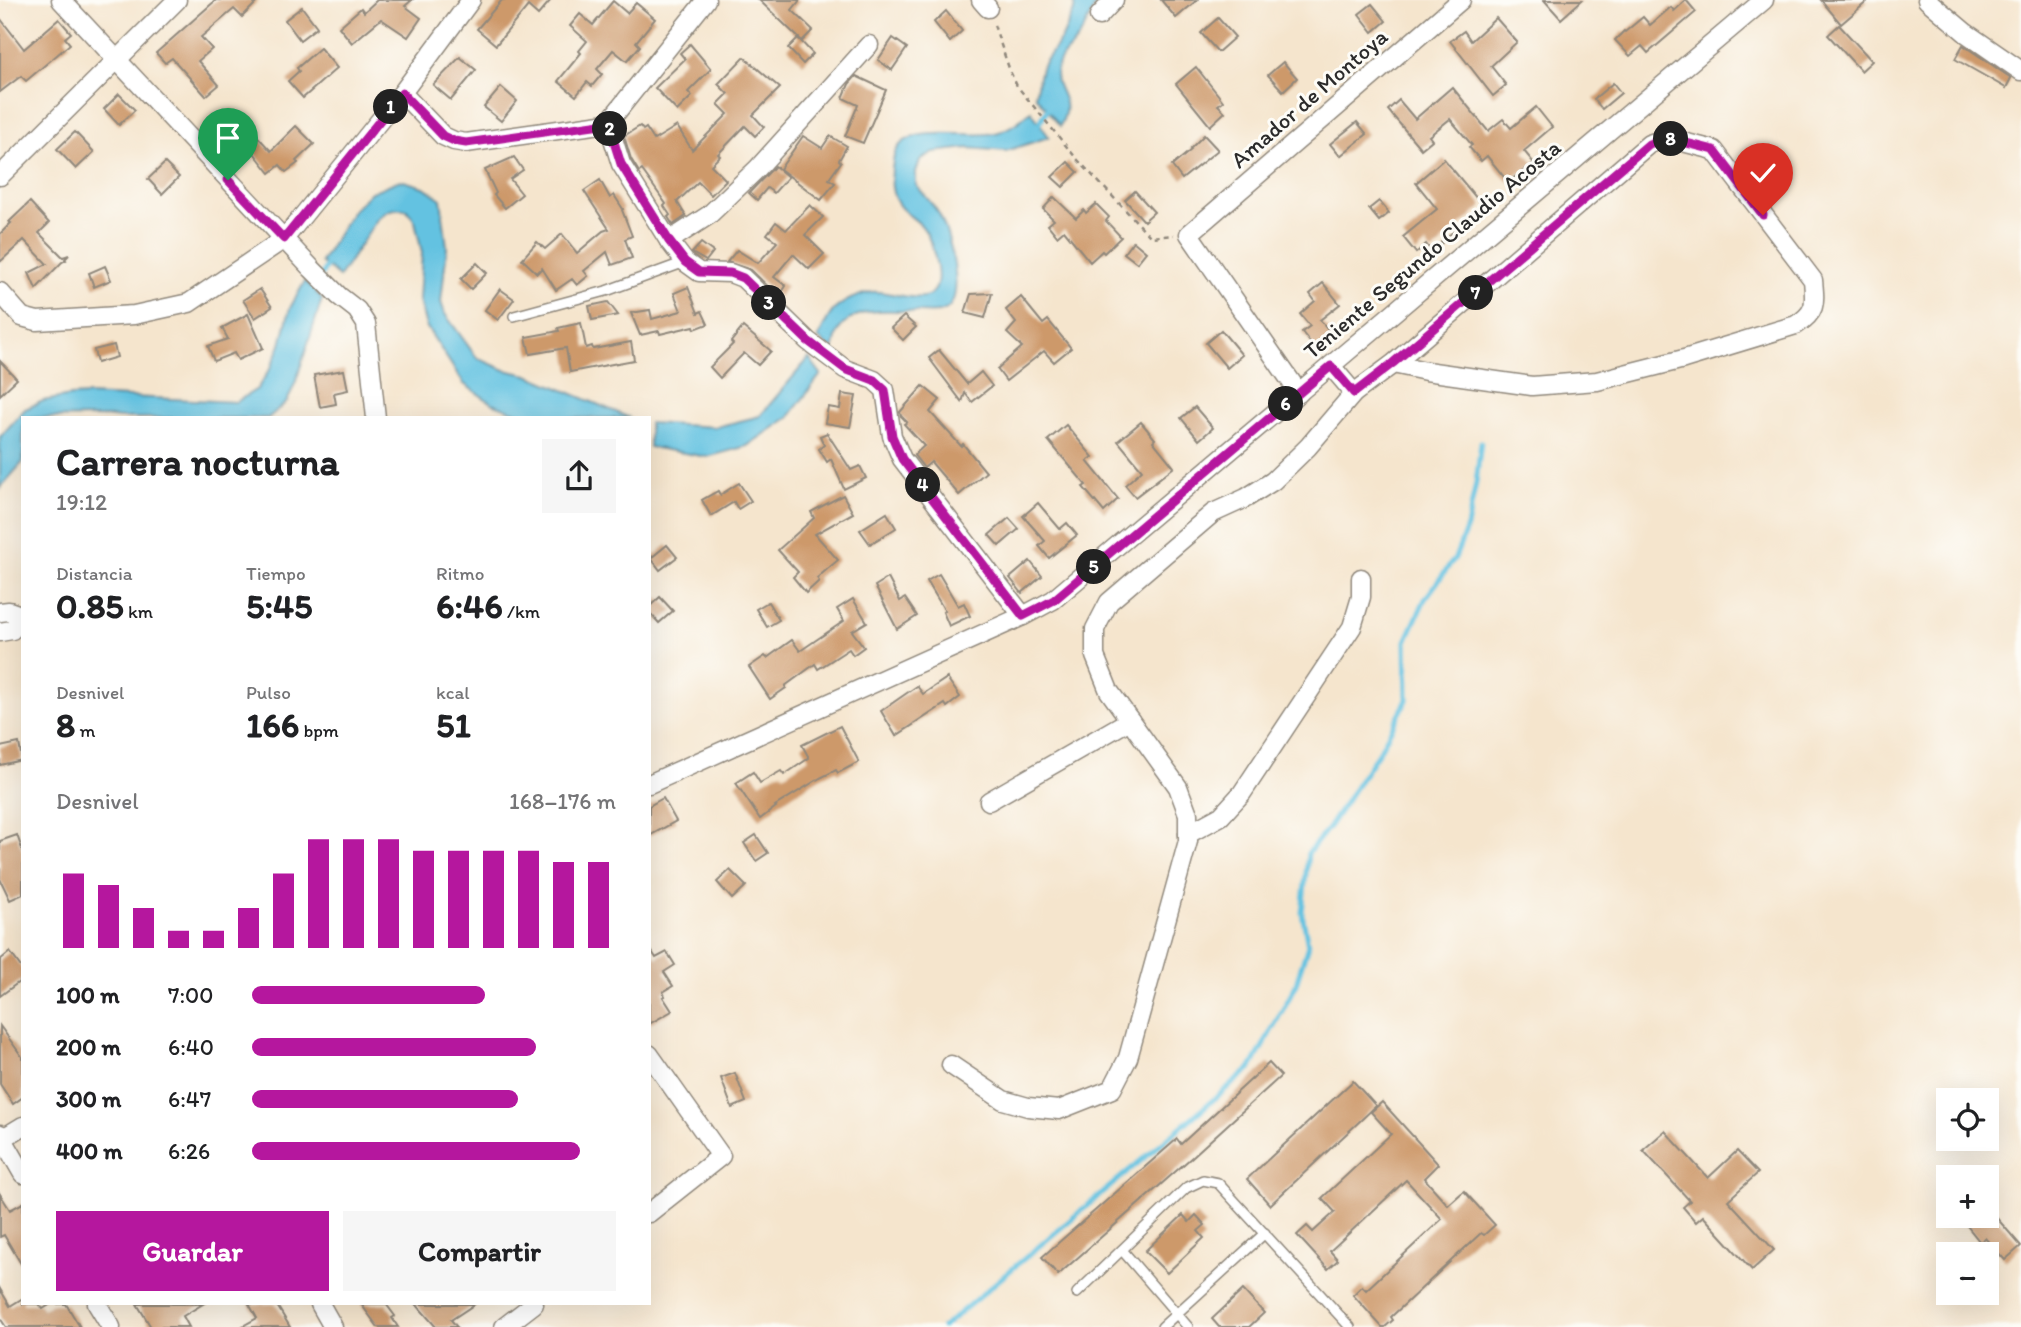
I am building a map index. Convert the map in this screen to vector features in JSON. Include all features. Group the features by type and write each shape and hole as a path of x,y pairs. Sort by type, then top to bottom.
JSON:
{"street":[{"path":"61,0 312,269 357,310 366,324 376,416"},
{"path":"0,176 177,0"},
{"path":"0,292 22,317 37,321 134,316 189,303 284,239 402,93 471,0"},
{"path":"402,93 443,136 466,143 608,123 706,0"},
{"path":"1099,16 1114,0"},
{"name":"Amador de Montoya","path":"1189,234 1461,0"},
{"name":"Teniente Segundo Claudio Acosta","path":"651,783 1054,600 1764,0"},
{"path":"1927,0 1966,33 2021,71"},
{"path":"669,241 709,215 739,187 869,45"},
{"path":"608,123 621,164 685,262 699,272 730,273 743,278 808,341 832,360 845,369 874,380 885,390 892,436 902,459 1023,616"},
{"path":"951,1065 1003,1101 1059,1110 1112,1089 1128,1058 1188,841 1188,814 1178,787 1109,691 1095,656 1096,629 1109,602 1213,513 1246,498 1273,481 1308,447 1354,393 1393,363 1649,144 1667,138 1714,150 1813,280 1815,303 1809,317 1796,325 1685,359 1597,381 1532,386 1426,371 1393,363"},
{"path":"1189,234 1299,393"},
{"path":"1331,366 1354,393"},
{"path":"1188,834 1221,816 1242,793 1352,627 1361,597 1361,578"},
{"path":"0,612 9,611 21,616"},
{"path":"0,632 12,630 21,619"},
{"path":"989,800 1130,720"},
{"path":"651,1057 722,1156 651,1211"},
{"path":"21,1127 1,1137 21,1171"},
{"path":"98,1305 111,1327"},
{"path":"321,1305 333,1327"},
{"path":"504,1327 533,1305"}],"lane":[{"path":"514,316 606,291 685,262"},
{"path":"1077,1293 1186,1188 1203,1180 1219,1183 1350,1327"},
{"path":"1162,1327 1265,1233"},
{"path":"1122,1250 1188,1327"}],"path":[{"path":"984,4 1017,86 1076,158 1151,237 1189,234"}],"water":[{"path":"1075,0 1097,2 1079,37 1057,68 1057,83 1065,108 1060,126 1035,95 1041,68 1063,36 1074,11"},
{"path":"1031,111 1049,137 1006,151 968,148 934,152 920,160 916,185 939,214 954,264 955,292 945,310 875,311 855,316 839,330 833,350 818,338 832,313 852,298 872,292 922,297 934,291 937,285 937,268 929,238 921,225 895,200 892,172 897,148 919,135 1000,132"},
{"path":"400,180 424,187 441,199 447,247 441,302 445,314 477,358 505,370 528,375 625,416 526,416 492,403 464,384 426,326 419,300 422,253 415,221 407,210 393,209 379,217 339,277 321,262 353,210 371,192"},
{"path":"305,281 322,299 287,402 270,416 21,416 21,464 0,488 0,437 25,409 43,401 88,395 236,402 257,389 270,369 281,345 290,308"},
{"path":"809,358 821,374 789,417 747,446 707,457 651,447 651,423 716,427 760,416"}],"building":[{"path":"216,0 259,0 242,17 234,9 201,37 212,49 198,61 219,85 206,96 172,58 165,63 156,53"},
{"path":"377,0 412,0 405,6 421,18 408,37 381,19 352,43 339,27 361,8 364,12"},
{"path":"502,0 551,0 538,15 528,6 496,45 477,29"},
{"path":"759,0 800,0 792,10 813,30 802,41"},
{"path":"1161,0 1197,0 1176,18"},
{"path":"1544,0 1582,0 1561,19"},
{"path":"1686,0 1696,12 1648,53 1642,46 1630,56 1615,40 1643,17 1650,25 1671,7 1674,11"},
{"path":"1821,0 1869,0 1841,24"},
{"path":"613,1 627,13 636,3 655,19 636,42 640,46 627,61 613,50 597,69 602,74 592,86 587,82 576,96 558,81 581,53 579,51 587,41 570,26 580,14 593,25"},
{"path":"1372,4 1386,21 1373,32 1359,14"},
{"path":"302,7 317,27 300,40 285,20"},
{"path":"946,11 962,31 950,42 934,22"},
{"path":"0,18 24,49 59,19 71,33 65,38 70,44 26,81 21,76 0,92"},
{"path":"1218,18 1235,37 1218,52 1201,33"},
{"path":"1496,18 1517,42 1491,66 1506,85 1493,96 1450,41 1464,31 1471,41"},
{"path":"1839,25 1872,61 1861,71 1828,35"},
{"path":"798,38 813,54 803,64 788,48"},
{"path":"893,38 907,48 892,70 878,60"},
{"path":"690,44 711,69 688,92 692,96 677,111 655,88 685,59 680,53"},
{"path":"1963,45 2011,78 2006,88 1955,59"},
{"path":"320,48 337,68 303,98 288,81 299,71 297,68"},
{"path":"460,57 476,70 451,100 433,85"},
{"path":"744,57 780,88 753,115 764,127 755,136 745,126 718,154 720,156 711,165 726,180 711,195 698,182 677,202 686,216 673,225 664,206 666,204 631,159 624,136 640,126 643,130 646,128 654,140 677,126 692,150 728,114 718,104 728,94 718,84"},
{"path":"1283,62 1297,78 1283,91 1268,75"},
{"path":"1196,67 1223,101 1218,105 1225,112 1210,126 1176,84"},
{"path":"856,76 886,90 863,143 845,136 858,105 843,98"},
{"path":"1613,83 1621,93 1602,109 1594,99"},
{"path":"501,87 517,101 501,121 484,107"},
{"path":"1452,87 1488,131 1503,119 1511,128 1536,107 1552,127 1524,151 1534,163 1508,182 1487,156 1481,161 1469,147 1472,145 1450,119 1429,136 1432,140 1421,149 1388,110 1399,100 1415,119"},
{"path":"119,94 135,110 119,125 104,109"},
{"path":"232,109 271,151 296,126 314,144 296,161 298,163 286,172 280,165 270,173 242,138 236,143 221,126 227,120 224,116"},
{"path":"1357,122 1367,134 1340,156 1330,144"},
{"path":"75,132 94,152 76,169 57,149"},
{"path":"1204,135 1218,150 1182,179 1172,166"},
{"path":"803,136 822,148 830,136 847,146 839,160 841,162 829,179 835,183 821,200 780,169"},
{"path":"514,157 523,170 510,179 522,194 505,208 494,195 496,193 485,170"},
{"path":"1444,159 1483,206 1432,252 1426,244 1416,253 1403,237 1437,209 1416,183"},
{"path":"1068,162 1078,172 1063,187 1052,177"},
{"path":"165,163 179,177 162,194 148,179"},
{"path":"775,166 788,177 774,193 767,188 757,200 749,193"},
{"path":"600,180 610,198 614,195 623,209 632,236 625,239 632,258 612,265 607,252 584,271 588,276 577,285 572,279 556,290 542,268 537,273 522,259 537,242 545,249 562,234 577,253 609,229 584,191"},
{"path":"1135,191 1154,212 1144,221 1125,200"},
{"path":"1054,197 1076,218 1096,204 1109,217 1106,221 1121,237 1090,262 1064,230 1057,236 1048,225 1054,220 1043,209"},
{"path":"1379,201 1389,213 1379,221 1369,209"},
{"path":"30,202 49,223 39,233 63,257 69,255 36,289 29,273 47,264 24,240 0,262 0,234"},
{"path":"810,205 823,217 805,235 824,254 809,269 793,254 774,277 786,286 779,297 751,270 727,262 737,250 758,263 777,242 767,234 776,222 786,230"},
{"path":"1133,241 1146,252 1137,263 1124,253"},
{"path":"701,243 713,252 706,261 692,253"},
{"path":"477,263 487,273 471,289 461,279"},
{"path":"105,266 111,280 94,287 89,273"},
{"path":"1323,283 1340,304 1320,320 1334,336 1317,351 1302,332 1310,326 1300,314 1315,301 1310,294"},
{"path":"688,287 698,313 702,311 708,324 695,329 694,326 660,334 659,331 640,335 631,313 650,310 652,319 681,311 674,293"},
{"path":"260,289 272,307 255,318 243,300"},
{"path":"500,289 514,299 498,320 485,310"},
{"path":"992,293 985,318 965,313 971,294"},
{"path":"1021,297 1043,324 1048,320 1071,348 1054,362 1044,351 1006,381 997,369 1022,347 1007,333 1016,323 1006,310"},
{"path":"608,302 618,315 592,320 589,306"},
{"path":"248,314 263,348 238,360 234,353 214,361 208,346 228,339 222,328"},
{"path":"904,316 916,327 903,340 891,328"},
{"path":"581,323 586,348 631,342 634,360 570,372 566,348 530,354 526,337 559,331 558,328"},
{"path":"743,327 771,351 758,365 744,353 720,378 710,367 733,344 731,342"},
{"path":"1221,330 1242,355 1227,368 1206,343"},
{"path":"114,345 117,357 97,363 94,350"},
{"path":"939,350 967,384 981,372 992,386 972,402 965,393 962,402 929,358"},
{"path":"0,361 17,379 0,395"},
{"path":"344,370 348,390 334,393 336,404 320,407 314,375"},
{"path":"923,386 940,400 930,412 961,446 963,444 986,472 959,495 931,462 924,468 914,455 924,446 904,424 907,422 901,416 900,412"},
{"path":"842,394 856,396 850,427 825,423 828,407 840,409"},
{"path":"1195,407 1213,428 1199,440 1181,418"},
{"path":"1141,422 1174,467 1135,497 1125,485 1142,470 1118,441"},
{"path":"1066,425 1093,457 1087,461 1118,499 1104,512 1083,487 1086,485 1048,440"},
{"path":"827,433 851,470 860,466 866,478 844,489 831,459 827,462 819,449 824,445 820,436"},
{"path":"739,483 751,501 738,509 734,502 711,516 702,500 718,491 720,495"},
{"path":"843,495 853,513 815,534 838,560 817,578 819,581 806,593 793,577 798,572 778,550 814,518 811,512"},
{"path":"1038,503 1060,529 1067,523 1077,535 1049,558 1039,546 1045,541 1023,516"},
{"path":"887,513 896,528 870,544 860,530"},
{"path":"1009,518 1019,529 999,546 989,535"},
{"path":"667,545 677,557 660,570 651,558"},
{"path":"1030,561 1042,576 1022,593 1010,578"},
{"path":"939,574 958,606 964,603 970,616 949,626 943,612 945,611 927,581"},
{"path":"888,578 900,601 905,598 917,616 897,629 875,586"},
{"path":"660,597 673,611 659,623 651,614 651,605"},
{"path":"853,599 867,622 852,631 864,647 853,655 849,649 818,669 815,664 770,699 749,667 792,640 800,651 844,621 837,609"},
{"path":"768,602 779,620 767,627 756,609"},
{"path":"947,678 960,697 896,736 881,711 917,686 923,694"},
{"path":"840,726 859,762 838,773 836,770 820,778 775,806 760,819 736,783 753,772 760,783 781,771 784,775 809,758 802,745"},
{"path":"19,743 21,760 0,765 0,747"},
{"path":"663,798 676,821 651,835 651,805"},
{"path":"17,835 21,846 21,895 10,900 0,879 0,841"},
{"path":"756,835 768,853 756,861 744,843"},
{"path":"730,870 746,886 732,899 717,882"},
{"path":"651,950 656,958 667,952 675,965 664,972 673,986 663,992 663,997 672,1011 651,1023"},
{"path":"10,952 21,967 21,980 0,996 0,960"},
{"path":"0,1026 21,1055 21,1098 13,1104 0,1084"},
{"path":"1269,1063 1281,1076 1058,1275 1042,1257 1177,1139 1181,1144"},
{"path":"735,1073 746,1102 732,1108 721,1078"},
{"path":"1353,1081 1376,1106 1270,1205 1247,1179"},
{"path":"1382,1102 1438,1164 1424,1178 1448,1205 1464,1191 1495,1225 1484,1235 1481,1233 1391,1317 1393,1320 1385,1327 1382,1327 1353,1295 1362,1286 1366,1290 1442,1219 1406,1180 1330,1251 1338,1260 1328,1269 1297,1235 1307,1226 1313,1232 1335,1212 1322,1198 1391,1134 1371,1112"},
{"path":"1665,1131 1708,1178 1737,1151 1758,1173 1728,1200 1774,1250 1752,1270 1703,1216 1696,1222 1683,1207 1690,1201 1643,1150"},
{"path":"0,1194 10,1210 21,1204 21,1264 4,1235 0,1237"},
{"path":"1183,1215 1189,1222 1196,1215 1205,1225 1198,1231 1204,1238 1167,1273 1145,1251"},
{"path":"1999,1221 2021,1246 2005,1260 1999,1253 1999,1242 1989,1242 1985,1238 1980,1242 1969,1228 1999,1228"},
{"path":"0,1289 10,1306 21,1299 21,1305 40,1305 43,1309 49,1305 67,1305 80,1327 6,1327 0,1318"},
{"path":"1243,1290 1264,1313 1249,1327 1219,1327 1212,1319"},
{"path":"138,1305 201,1305 183,1316 189,1327 151,1327"},
{"path":"250,1305 277,1305 290,1327 241,1327 257,1318"},
{"path":"362,1305 387,1305 395,1316 392,1318 398,1327 378,1327"},
{"path":"417,1305 474,1305 451,1320 457,1327 436,1327"}],"waterway":[{"path":"1037,127 1050,105"},
{"path":"310,295 329,261"},
{"path":"943,1327 1251,1068 1295,987 1308,945 1302,913 1308,853 1329,827 1380,750 1407,700 1406,641 1425,599 1455,558 1467,527 1481,442"}],"route":[{"path":"228,180 284,239 402,93 443,136 466,143 608,123 621,164 685,262 699,272 730,273 743,278 808,341 845,369 874,380 885,390 892,436 902,459 1023,616 1054,600 1331,366 1354,393 1393,363 1649,144 1667,138 1714,150 1763,215"}]}
